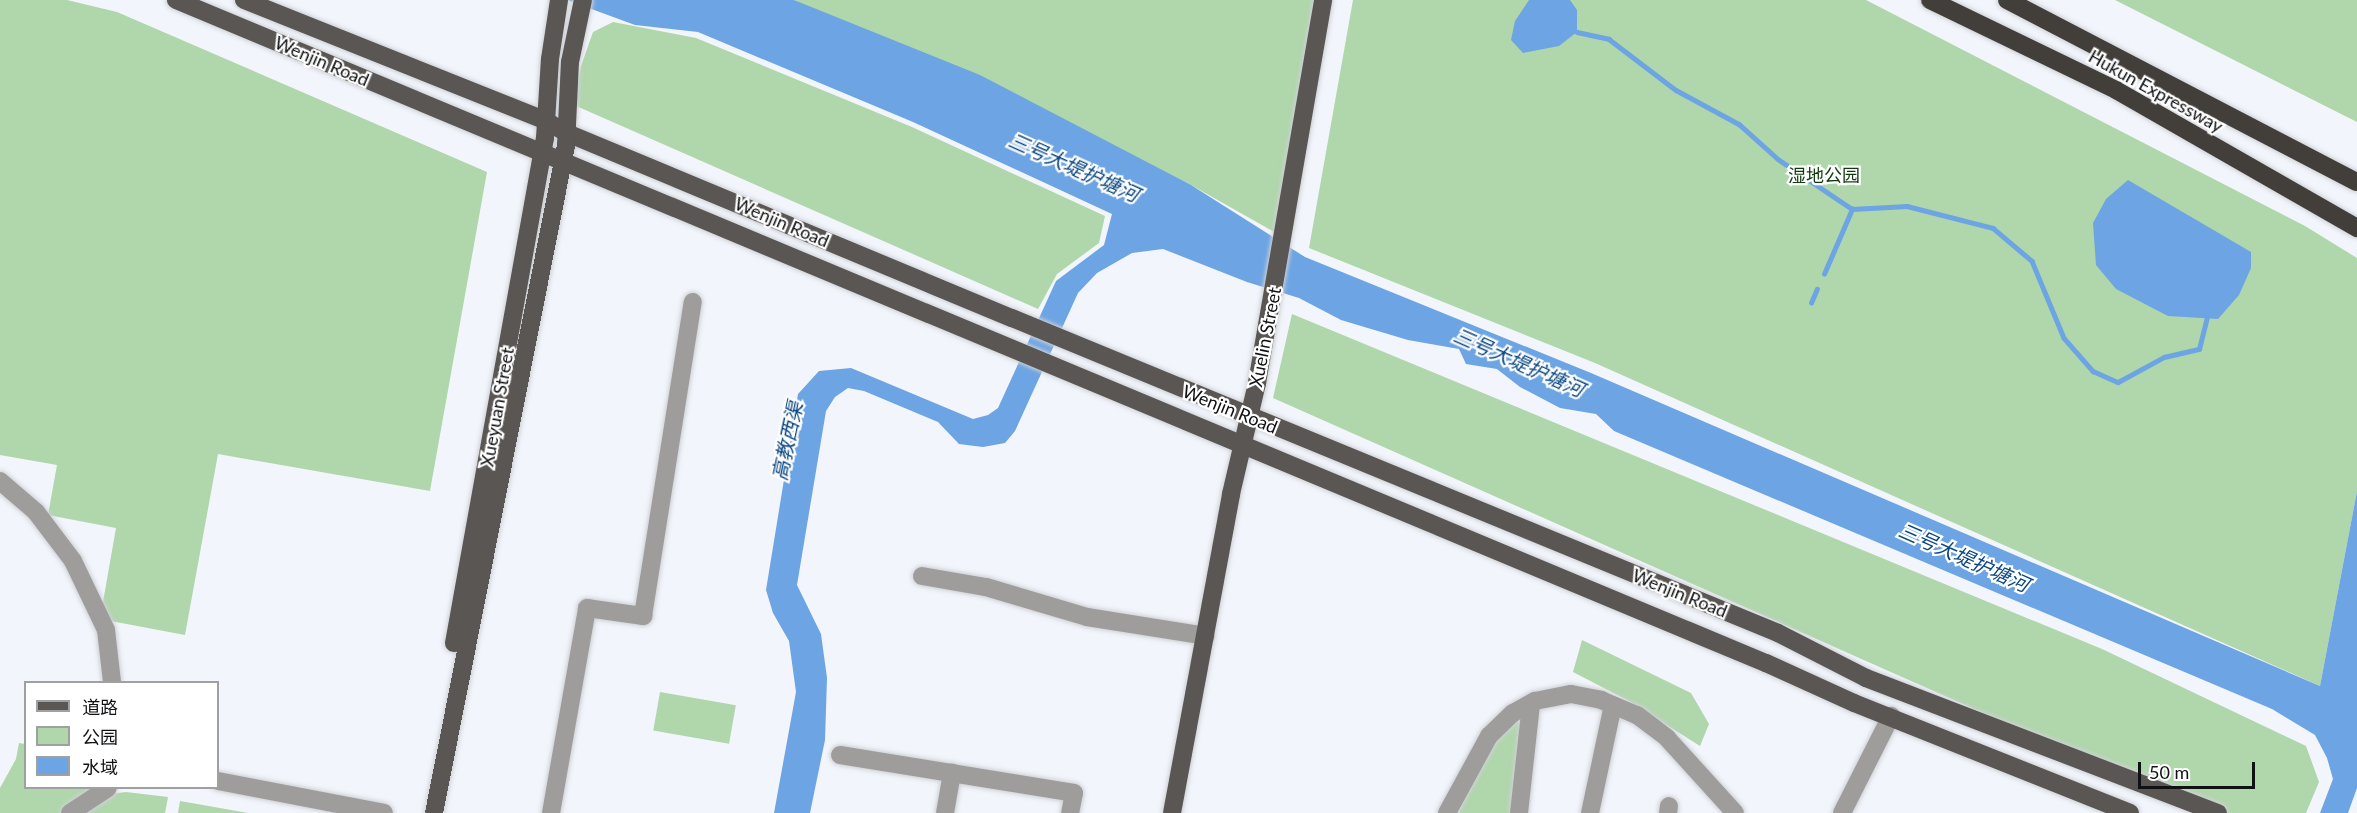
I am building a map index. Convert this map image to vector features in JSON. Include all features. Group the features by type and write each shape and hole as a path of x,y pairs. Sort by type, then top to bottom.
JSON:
{"highway":[{"name":"Hukun Expressway","path":"1930,0 2116,90 2353,226"},
{"name":"Hukun Expressway","path":"2007,0 2355,181"}],"main road":[{"name":"Wenjin Road","path":"176,0 543,152 562,163 1766,663 1854,704 1892,716 2130,813"},
{"name":"Wenjin Road","path":"244,0 546,121 567,133 1012,318 1778,633 1866,678 2218,813"},
{"name":"Xueyuan Street","path":"424,813 543,152 550,59 559,0"},
{"name":"Xueyuan Street","path":"434,813 562,163 567,133 570,62 583,0"},
{"name":"Xuelin Street","path":"1172,813 1241,446 1270,312 1323,0"}],"street":[{"path":"551,813 587,608 642,616 693,302"},
{"path":"0,481 36,512 73,561 106,630 112,681"},
{"path":"922,576 986,587 1087,617 1205,636"},
{"path":"1447,813 1489,736 1513,713 1531,704 1571,693 1637,715 1666,738 1735,813"},
{"path":"1519,813 1531,704"},
{"path":"1590,813 1612,705"},
{"path":"1842,813 1892,716"},
{"path":"840,755 1074,793 1070,813"},
{"path":"945,813 952,773"},
{"path":"219,781 302,805 384,813"},
{"path":"70,813 106,789"}],"green space":[{"path":"0,0 67,0 117,12 487,172 430,491 218,454 185,635 100,619 116,528 48,515 57,465 0,455"},
{"path":"794,0 1324,0 1283,237 1191,185"},
{"name":"湿地公园","path":"1353,0 1866,0 2305,226 2357,258 2357,491 2320,686 1595,363 1309,248"},
{"path":"2115,0 2357,0 2357,122"},
{"path":"613,22 696,38 912,127 1105,216 1099,243 1057,274 1038,309 574,105 581,66 593,32"},
{"path":"1292,314 2102,649 2306,746 2319,782 2306,813 2209,813 1273,398"},
{"path":"1582,640 1691,693 1709,724 1700,746 1627,700 1573,672"},
{"path":"660,692 736,705 729,744 653,730"},
{"path":"1523,716 1513,813 1458,813 1492,744"},
{"path":"19,743 24,744 24,789 96,789 95,796 126,792 168,797 165,813 0,813 0,788 16,759"},
{"path":"180,801 248,813 178,813"}],"water":[{"name":"三号大堤护塘河","path":"567,0 794,0 980,75 1191,185 1305,257 1591,373 2320,686 2357,491 2357,788 2348,813 2320,813 2333,779 2327,758 2315,735 2272,709 1614,431 1596,414 1560,408 1520,387 1497,369 1466,364 1459,349 1408,340 1341,320 1299,298 1247,282 1163,249 1132,253 1097,273 1078,293 1015,431 1005,443 983,447 959,444 938,422 864,391 848,388 835,397 826,411 797,585 821,634 827,678 825,740 810,813 774,813 796,692 789,641 773,613 766,590 798,394 819,371 851,368 973,419 988,415 998,408 1056,281 1104,245 1112,214 913,122 698,32 635,25"},
{"path":"1529,0 1570,0 1577,10 1577,32 1559,46 1523,53 1511,40 1515,21"},
{"path":"2128,180 2251,252 2251,268 2239,295 2218,319 2168,316 2116,289 2096,265 2093,223 2106,199"}],"waterway":[{"path":"1577,32 1609,39 1676,90 1739,124 1778,159 1852,209 1907,206 1993,228 2032,261 2064,338 2093,371 2118,382 2164,357 2199,349 2207,318"},
{"path":"1824,274 1852,209"},
{"path":"1811,303 1817,289"}],"water label":[{"name":"高教西渠","path":"787,441"}]}
